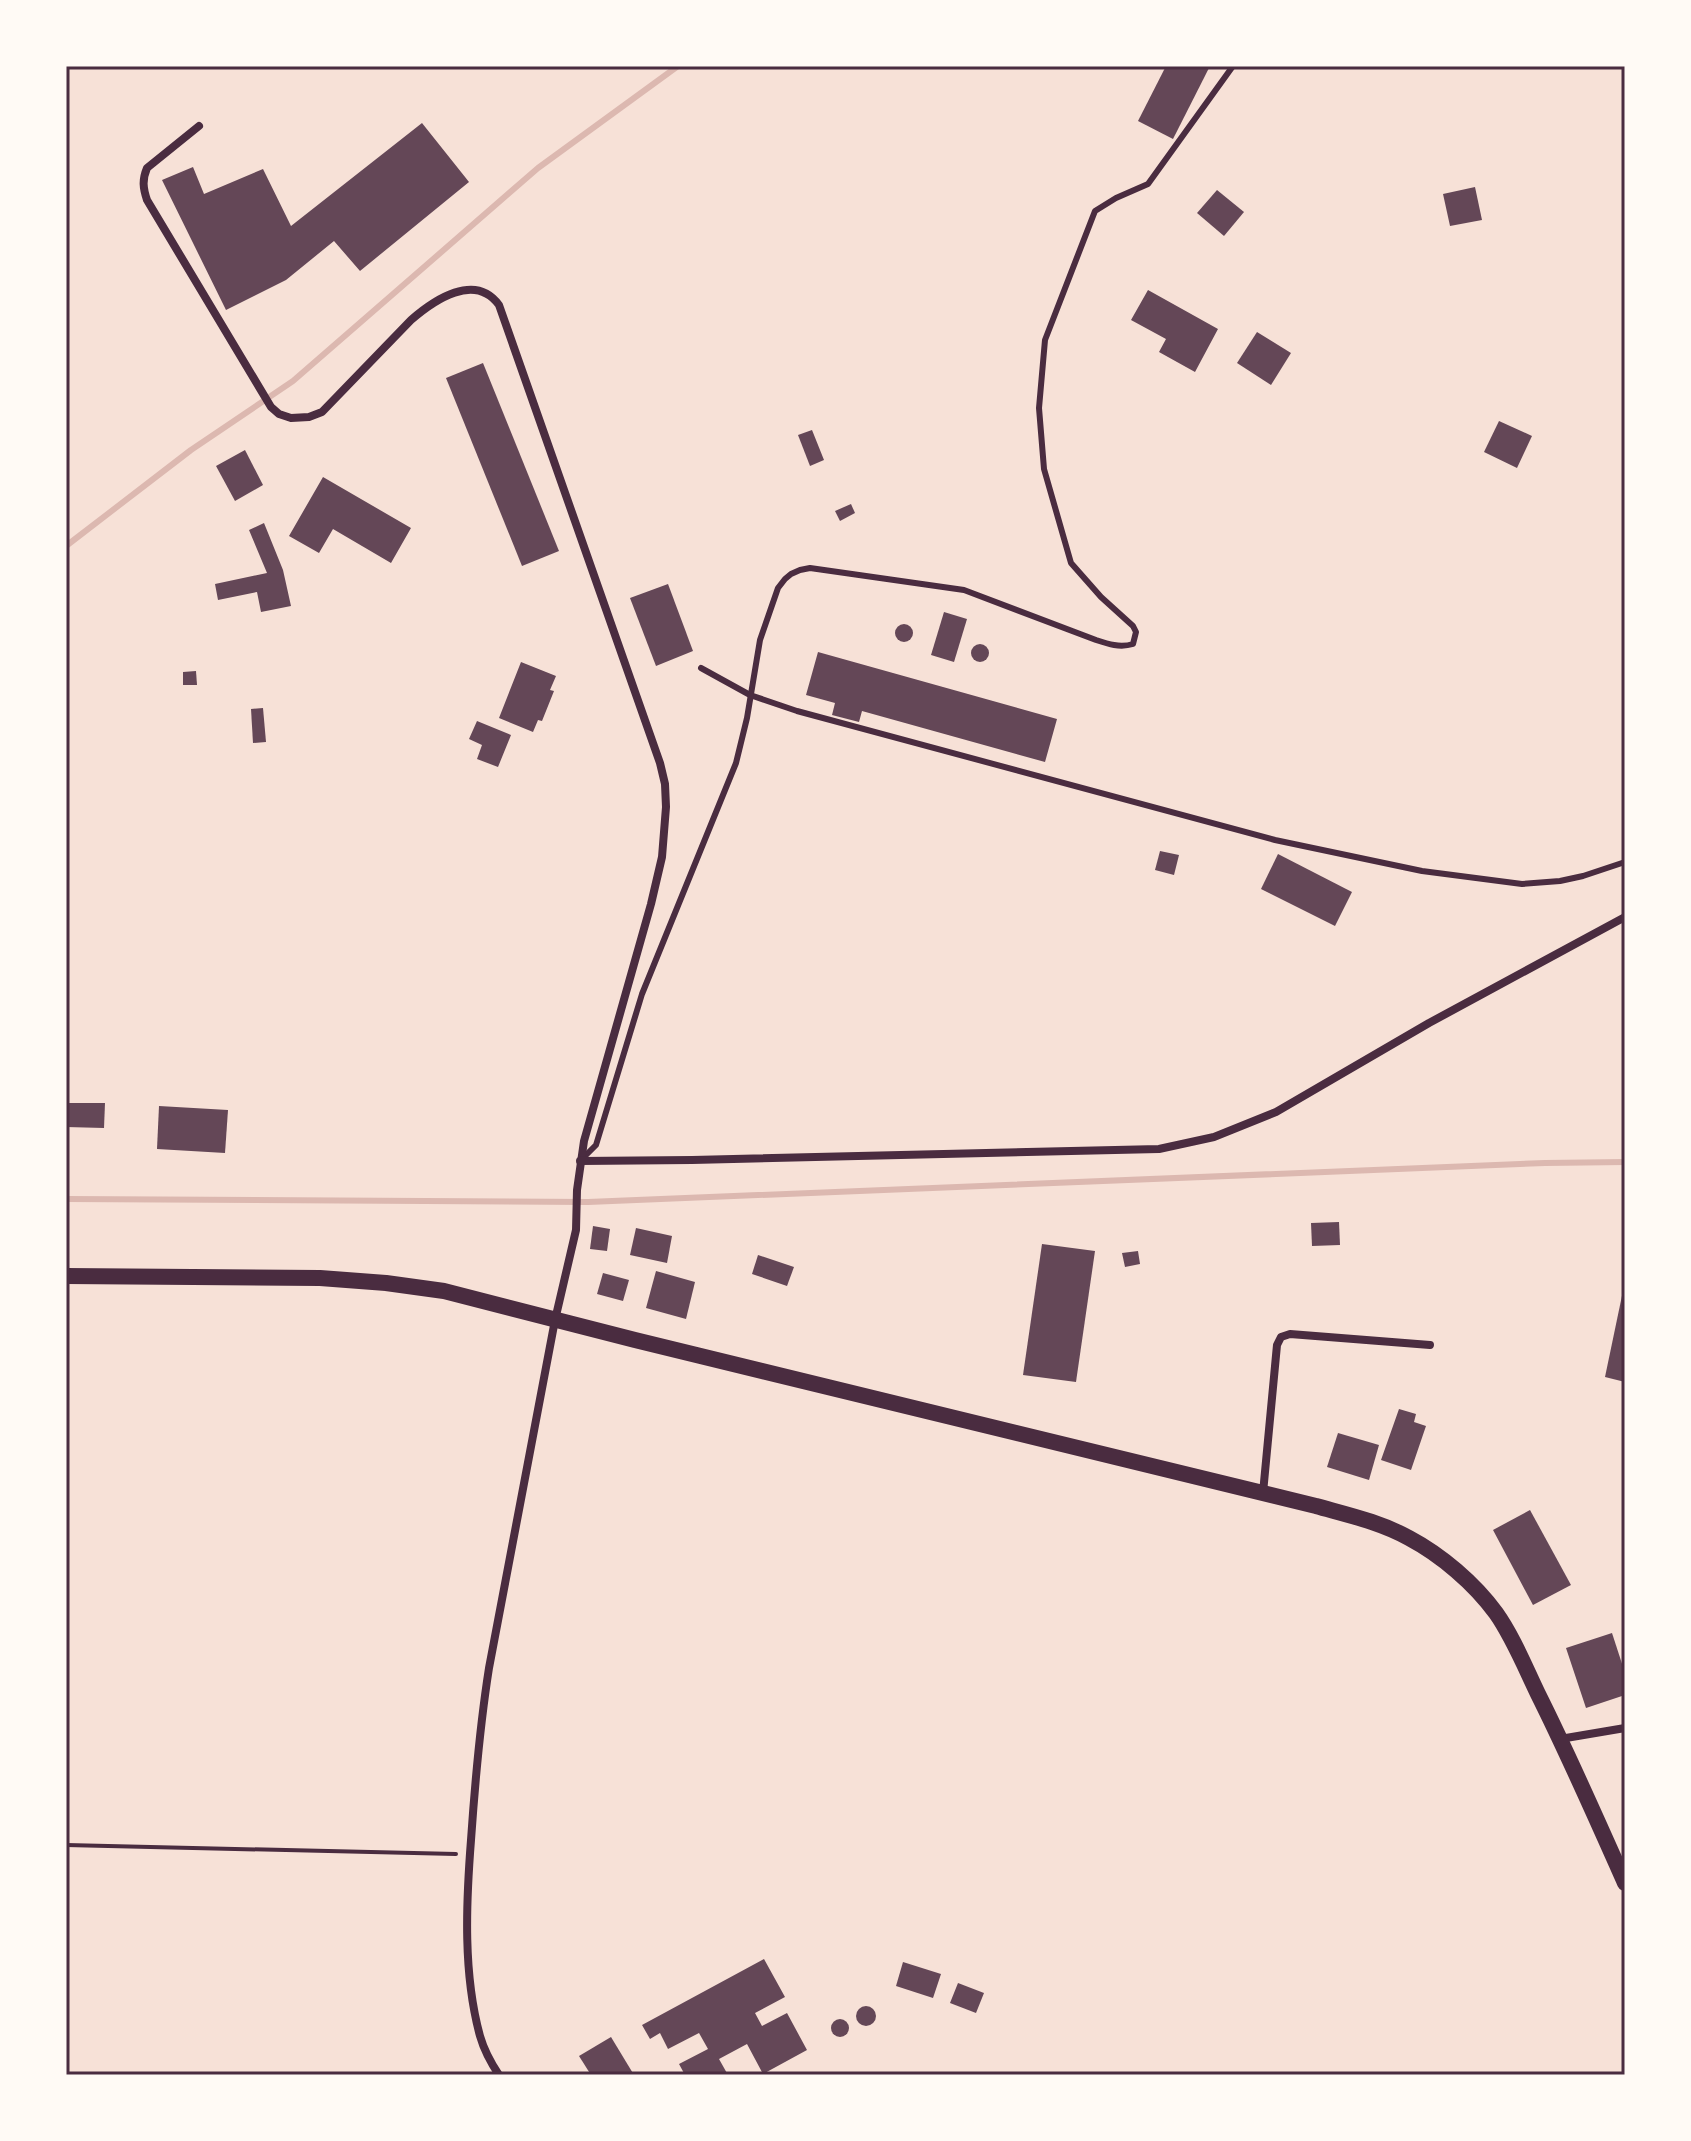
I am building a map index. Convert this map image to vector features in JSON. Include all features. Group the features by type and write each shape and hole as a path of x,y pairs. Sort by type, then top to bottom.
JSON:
{"main road":[{"path":"66,1276 320,1278 444,1291 1376,1523 1410,1538 1447,1563 1474,1587 1496,1613 1560,1739 1625,1883"}],"street":[{"path":"199,126 147,168 143,187 147,200 274,410 284,416 299,418 322,412 411,320 451,294 467,289 481,291 494,299 502,313 665,784 666,823 658,878 584,1141 577,1190 576,1230 555,1320 489,1668 476,1771 468,1932 470,1971 480,2036 488,2058 499,2075"},
{"path":"580,1161 1159,1149 1187,1144 1214,1137 1276,1112 1429,1023 1625,917"},
{"path":"1263,1494 1277,1345 1281,1337 1290,1334 1430,1345"},
{"path":"1560,1739 1625,1728"}],"lane":[{"path":"580,1161 596,1145 642,994 736,763 760,640 778,588 785,579 810,568 964,590 1110,645 1133,644 1136,632 1133,626 1101,597 1071,563 1044,469 1039,408 1045,340 1095,211 1148,184 1233,66"},
{"path":"701,668 750,695 797,711 1275,840 1422,871 1522,884 1560,881 1625,862"}],"path":[{"path":"66,1845 470,1854"}],"building":[{"path":"1166,66 1210,66 1173,139 1138,121"},
{"path":"422,123 469,182 360,271 334,241 286,280 226,310 162,180 193,167 204,194 263,169 291,226"},
{"path":"1475,187 1482,220 1450,226 1443,194"},
{"path":"1217,190 1244,212 1224,236 1197,213"},
{"path":"1148,290 1218,329 1195,372 1159,352 1166,339 1131,320"},
{"path":"1257,332 1291,353 1271,385 1237,363"},
{"path":"483,363 559,551 522,566 446,378"},
{"path":"1499,421 1532,436 1517,468 1484,452"},
{"path":"812,430 824,460 810,466 798,435"},
{"path":"245,450 263,485 235,501 216,466"},
{"path":"323,477 411,528 391,563 333,529 319,553 289,536"},
{"path":"851,504 855,513 840,521 835,511"},
{"path":"264,523 283,570 291,606 261,612 257,592 218,600 215,584 267,573 249,530"},
{"path":"668,584 693,651 656,666 630,598"},
{"path":"944,612 967,619 954,662 931,655"},
{"path":"904,624 913,633 904,642 895,633"},
{"path":"980,644 989,653 980,662 971,653"},
{"path":"818,652 1057,719 1045,762 862,711 859,722 832,715 835,703 806,695"},
{"path":"521,662 556,676 550,690 554,691 542,721 538,720 533,732 499,718"},
{"path":"196,671 197,685 183,685 183,672"},
{"path":"263,708 266,742 253,743 251,709"},
{"path":"477,721 511,735 498,767 477,759 482,745 469,739"},
{"path":"1160,851 1179,855 1174,875 1155,870"},
{"path":"1278,854 1352,892 1335,926 1261,889"},
{"path":"66,1103 105,1103 104,1128 66,1127"},
{"path":"159,1106 228,1110 225,1153 157,1149"},
{"path":"1339,1222 1340,1245 1312,1246 1311,1223"},
{"path":"593,1226 610,1229 607,1251 590,1249"},
{"path":"636,1228 672,1236 667,1263 630,1255"},
{"path":"1042,1244 1095,1251 1076,1382 1023,1375"},
{"path":"1138,1251 1140,1264 1125,1267 1122,1253"},
{"path":"758,1255 794,1267 787,1286 752,1274"},
{"path":"656,1271 695,1282 686,1319 646,1308"},
{"path":"603,1273 629,1280 623,1301 597,1294"},
{"path":"1625,1286 1625,1382 1605,1377"},
{"path":"1399,1409 1416,1414 1414,1422 1426,1426 1411,1470 1381,1460"},
{"path":"1338,1433 1379,1445 1369,1480 1327,1467"},
{"path":"1530,1510 1571,1585 1533,1605 1493,1530"},
{"path":"1612,1633 1625,1673 1625,1695 1586,1708 1566,1648"},
{"path":"764,1959 785,1997 755,2013 762,2026 787,2013 807,2050 763,2074 747,2044 719,2059 728,2075 685,2075 679,2064 708,2049 699,2033 668,2049 660,2033 650,2039 642,2025"},
{"path":"903,1962 941,1974 933,1998 896,1986"},
{"path":"958,1983 984,1993 976,2013 950,2003"},
{"path":"866,2006 873,2009 876,2016 873,2023 866,2026 859,2023 856,2016 859,2009"},
{"path":"836,2019 844,2019 849,2028 847,2035 836,2037 831,2032 831,2024"},
{"path":"611,2037 634,2075 591,2075 579,2056"}],"waterway":[{"path":"66,546 191,450 293,381 538,168 678,66"},
{"path":"66,1199 588,1202 1625,1162"}]}
